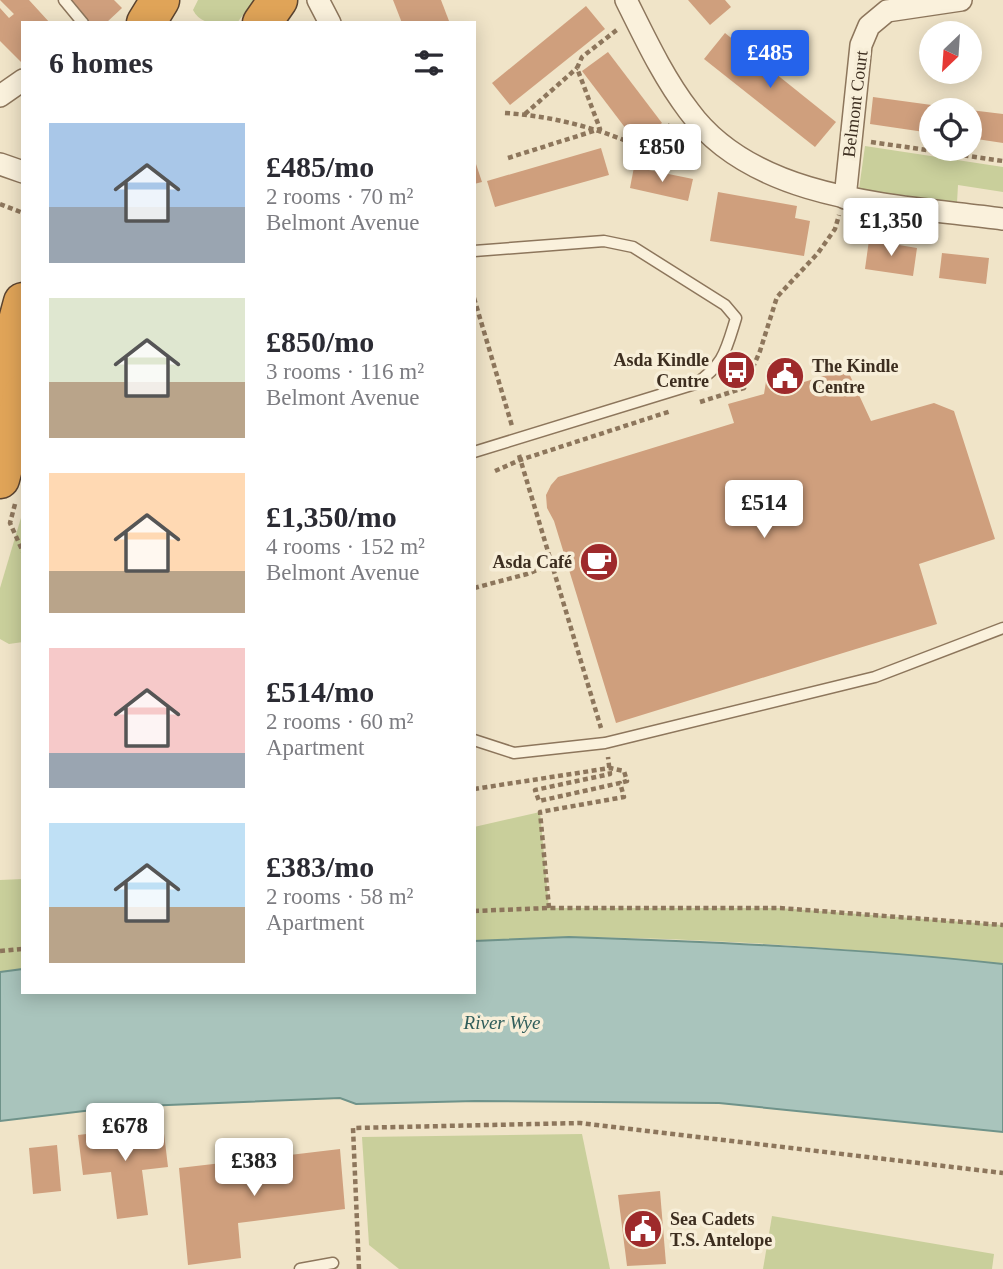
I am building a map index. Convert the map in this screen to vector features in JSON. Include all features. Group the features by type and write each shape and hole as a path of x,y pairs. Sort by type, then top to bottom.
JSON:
{"highway":[{"path":"147,21 160,0"},
{"path":"166,0 172,21"},
{"path":"263,21 278,0"},
{"path":"0,387 21,310"},
{"path":"0,479 21,401"}],"street":[{"path":"318,0 329,21"},
{"name":"Belmont Court","path":"845,198 861,45 869,26 886,5 961,0"},
{"path":"630,8 665,76 690,113 718,142 753,165 790,182 845,198 1003,219"},
{"path":"0,96 21,81"},
{"path":"0,163 21,156"},
{"path":"0,163 21,171"}],"lane":[{"path":"64,0 81,21"},
{"path":"476,251 604,241 633,247 725,305 736,318 724,357 712,373 695,384 476,451"},
{"path":"476,741 514,753 605,743 875,677 1003,628"},
{"path":"300,1269 333,1263"}],"path":[{"path":"525,114 577,68 582,57 630,8"},
{"path":"577,68 600,129"},
{"path":"505,113 525,114 600,129 636,145 690,113"},
{"path":"508,158 600,129"},
{"path":"850,139 1003,160"},
{"path":"768,327 777,297 818,253 835,229 845,198"},
{"path":"0,204 21,212"},
{"path":"476,305 605,743 610,768 610,774 535,790 538,801 627,781 624,771 610,768 476,789"},
{"path":"10,523 21,548"},
{"path":"476,587 553,564"},
{"path":"549,908 540,812 624,797 620,783"},
{"path":"476,911 549,908 780,908 1003,925"},
{"path":"0,951 21,949"},
{"path":"359,1269 353,1128 580,1123 1003,1173"}],"green space":[{"path":"198,0 254,0 238,21 204,21 193,10"},
{"path":"865,146 919,154 919,161 964,161 1003,167 1003,192 958,185 957,203 859,189"},
{"path":"21,518 21,642 9,644 0,639 0,588"},
{"path":"540,812 549,908 780,908 1003,925 1003,964 733,942 570,937 476,941 476,827"},
{"path":"21,879 21,969 0,972 0,880"},
{"path":"582,1134 610,1269 399,1269 369,1245 362,1137"},
{"path":"772,1216 994,1254 992,1269 763,1269"}],"water":[{"name":"River Wye","path":"569,937 732,944 1003,964 1003,1132 719,1103 475,1101 356,1104 340,1098 118,1107 0,1121 0,972 21,969 21,994 476,994 476,941"}],"building":[{"path":"0,0 29,0 48,21 21,21 21,62 0,41 0,8 9,18 14,14"},
{"path":"69,0 114,0 122,8 108,21 88,21"},
{"path":"393,0 441,0 449,21 401,21"},
{"path":"688,0 725,0 731,7 710,25"},
{"path":"586,6 605,29 510,105 492,83"},
{"path":"725,33 836,122 815,147 704,59"},
{"path":"608,52 662,123 636,142 582,71"},
{"path":"873,97 919,103 919,131 870,124"},
{"path":"982,111 1003,114 1003,143 982,140"},
{"path":"601,148 609,175 495,207 487,181"},
{"path":"476,164 482,182 476,184"},
{"path":"634,167 693,179 688,201 630,188"},
{"path":"718,192 797,206 795,218 810,221 804,256 710,241"},
{"path":"869,240 917,248 913,276 865,269"},
{"path":"942,253 989,258 986,284 939,278"},
{"path":"769,363 801,368 804,382 847,369 871,421 934,403 954,411 995,539 919,564 937,624 616,723 554,521 547,508 546,495 558,477 734,423 728,404 764,394"},
{"path":"163,1125 168,1167 142,1170 148,1215 117,1219 111,1172 83,1175 78,1135"},
{"path":"57,1145 61,1191 33,1194 29,1148"},
{"path":"340,1149 345,1209 238,1223 241,1258 188,1265 179,1168"},
{"name":"Sea Cadets T.S. Antelope","path":"660,1191 666,1264 627,1266 618,1195"}],"place":[{"name":"Asda Kindle Centre","path":"736,370"},
{"name":"The Kindle Centre","path":"785,376"},
{"name":"Asda Café","path":"599,562"},
{"name":"Sea Cadets T.S. Antelope","path":"643,1229"}]}
